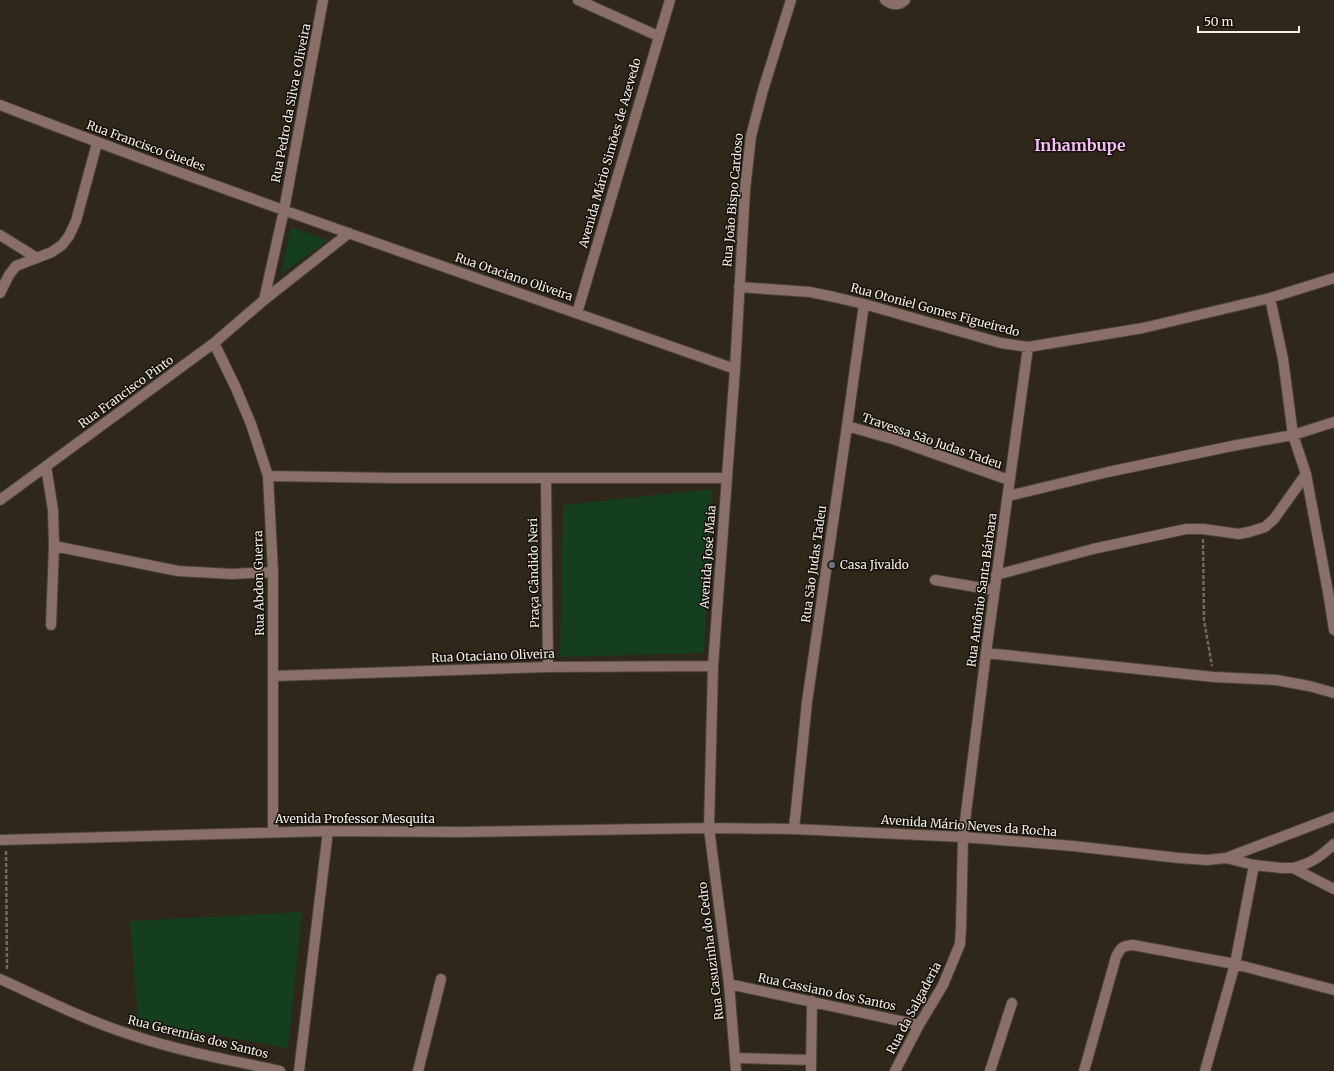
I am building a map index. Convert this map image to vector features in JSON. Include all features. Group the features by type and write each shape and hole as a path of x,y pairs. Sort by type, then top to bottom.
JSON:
{"street":[{"name":"Rua Pedro da Silva e Oliveira","path":"264,300 284,210 323,0"},
{"path":"578,0 658,36"},
{"name":"Avenida Mário Simões de Azevedo","path":"577,313 658,36 670,0"},
{"name":"Rua João Bispo Cardoso","path":"739,287 745,190 751,136 763,90 791,0"},
{"path":"887,1 892,4 898,4 905,0"},
{"name":"Rua Francisco Guedes","path":"0,105 97,143 284,210"},
{"path":"0,293 9,275 16,266 52,252 62,245 69,236 76,221 97,143"},
{"name":"Rua Otaciano Oliveira","path":"284,210 348,234 735,369"},
{"name":"Rua Francisco Pinto","path":"0,500 214,343 264,300 348,234"},
{"path":"0,235 37,258"},
{"name":"Rua Otoniel Gomes Figueiredo","path":"739,287 810,292 864,304 1001,343 1028,347 1143,328 1270,298 1334,278"},
{"name":"Avenida José Maia","path":"709,828 713,666 735,369 739,287"},
{"path":"1270,298 1283,359 1293,435 1306,474 1334,630"},
{"name":"Rua São Judas Tadeu","path":"794,829 807,702 864,304"},
{"name":"Rua Abdon Guerra","path":"214,343 235,386 251,424 268,476 273,572 273,832"},
{"name":"Rua Antônio Santa Bárbara","path":"963,837 994,590 1028,347"},
{"path":"1008,496 1116,470 1293,435 1334,422"},
{"name":"Travessa São Judas Tadeu","path":"847,426 896,440 1009,480"},
{"path":"46,466 53,510 54,546 51,625"},
{"path":"996,575 1093,549 1186,529 1203,529 1239,534 1249,532 1265,526 1274,519 1306,474"},
{"path":"268,476 546,479 726,478"},
{"name":"Praça Cândido Neri","path":"546,479 548,666"},
{"path":"54,546 178,570 232,574 273,572"},
{"path":"935,580 994,590"},
{"path":"986,654 1214,677 1276,680 1309,686 1334,693"},
{"name":"Rua Otaciano Oliveira","path":"273,676 548,666 713,666"},
{"path":"1226,858 1334,817"},
{"name":"Avenida Mário Neves da Rocha","path":"709,828 794,829 963,837 1073,846 1179,858 1207,860 1226,858"},
{"name":"Avenida Professor Mesquita","path":"3,840 328,831 461,832 709,828"},
{"name":"Rua Casuzinha do Cedro","path":"709,828 729,984 736,1071"},
{"path":"299,1071 328,831"},
{"name":"Rua da Salgaderia","path":"895,1071 919,1025 944,985 960,944 962,928 963,837"},
{"path":"1226,858 1254,865 1293,868 1308,864 1322,855 1334,844"},
{"path":"1205,1071 1235,964 1254,865"},
{"path":"1293,868 1334,889"},
{"path":"1084,1071 1116,957 1124,946 1133,945 1235,964 1334,990"},
{"path":"418,1071 441,979"},
{"name":"Rua Geremias dos Santos","path":"4,980 105,1026 130,1035 168,1046 280,1071"},
{"name":"Rua Cassiano dos Santos","path":"729,984 919,1025"},
{"path":"811,1071 812,1001"},
{"path":"990,1071 1012,1003"},
{"path":"735,1058 811,1060"}],"path":[{"path":"1203,529 1204,620 1214,677"},
{"path":"3,840 4,980"}],"green space":[{"path":"291,227 328,240 281,274"},
{"path":"712,489 704,653 560,657 563,505"},
{"path":"302,912 288,1048 138,1021 130,921"}],"place":[{"name":"Casa Jivaldo","path":"832,565"}],"district":[{"name":"Inhambupe","path":"1080,145"}]}
